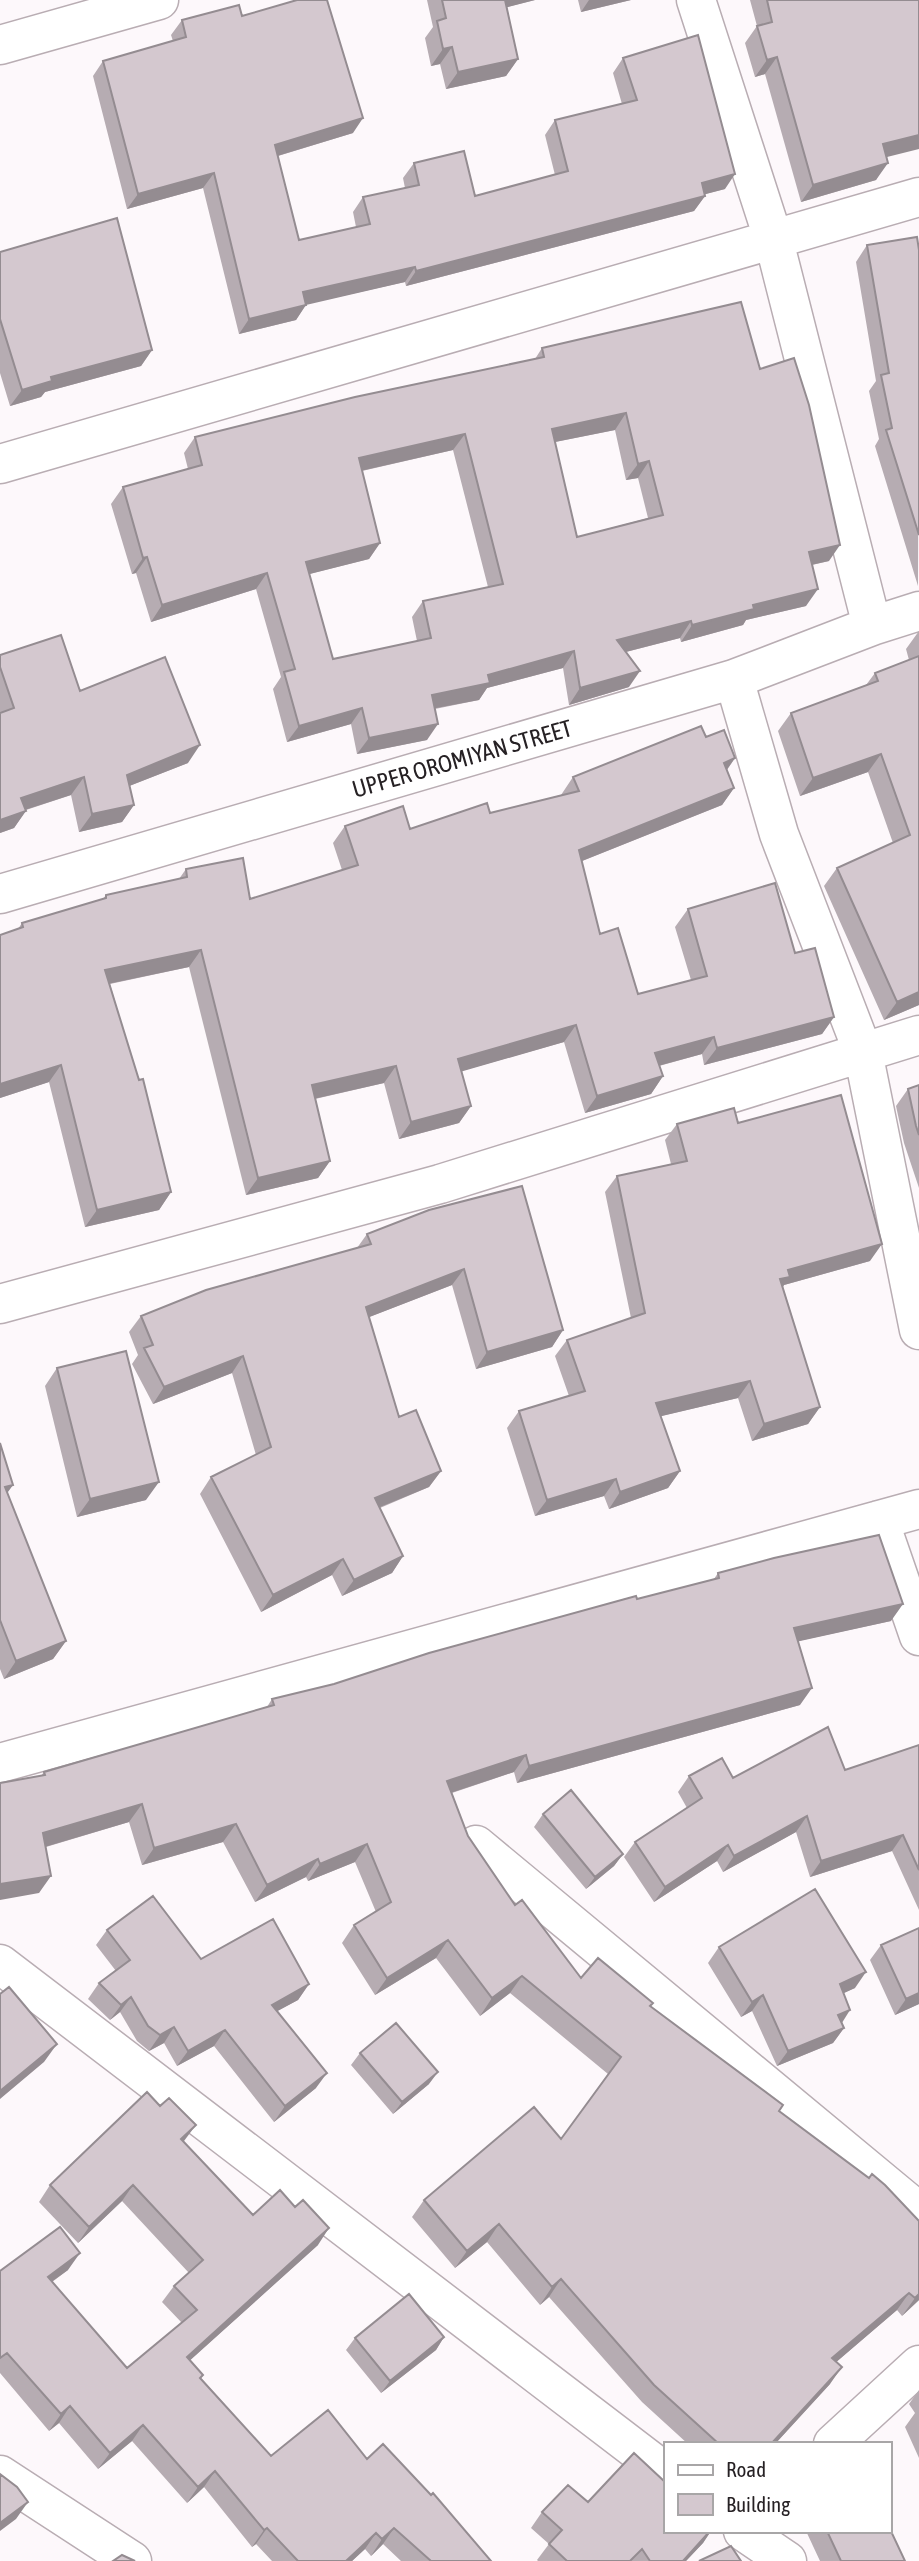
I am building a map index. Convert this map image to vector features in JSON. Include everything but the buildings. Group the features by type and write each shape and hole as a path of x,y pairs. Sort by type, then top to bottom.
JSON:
{"street":[{"path":"0,45 159,0"},
{"path":"696,0 774,241 872,626"},
{"path":"0,464 919,197"},
{"name":"UPPER OROMIYAN STREET","path":"0,894 734,679 872,626 919,611"},
{"path":"734,679 779,834 863,1052 919,1330"},
{"path":"0,1304 440,1184 919,1035"},
{"path":"0,1763 919,1509"},
{"path":"879,1520 919,1636"},
{"path":"476,1845 919,2212"},
{"path":"0,1964 664,2471"},
{"path":"835,2442 919,2365"},
{"path":"0,2475 132,2561"},
{"path":"746,2533 787,2561"}]}
